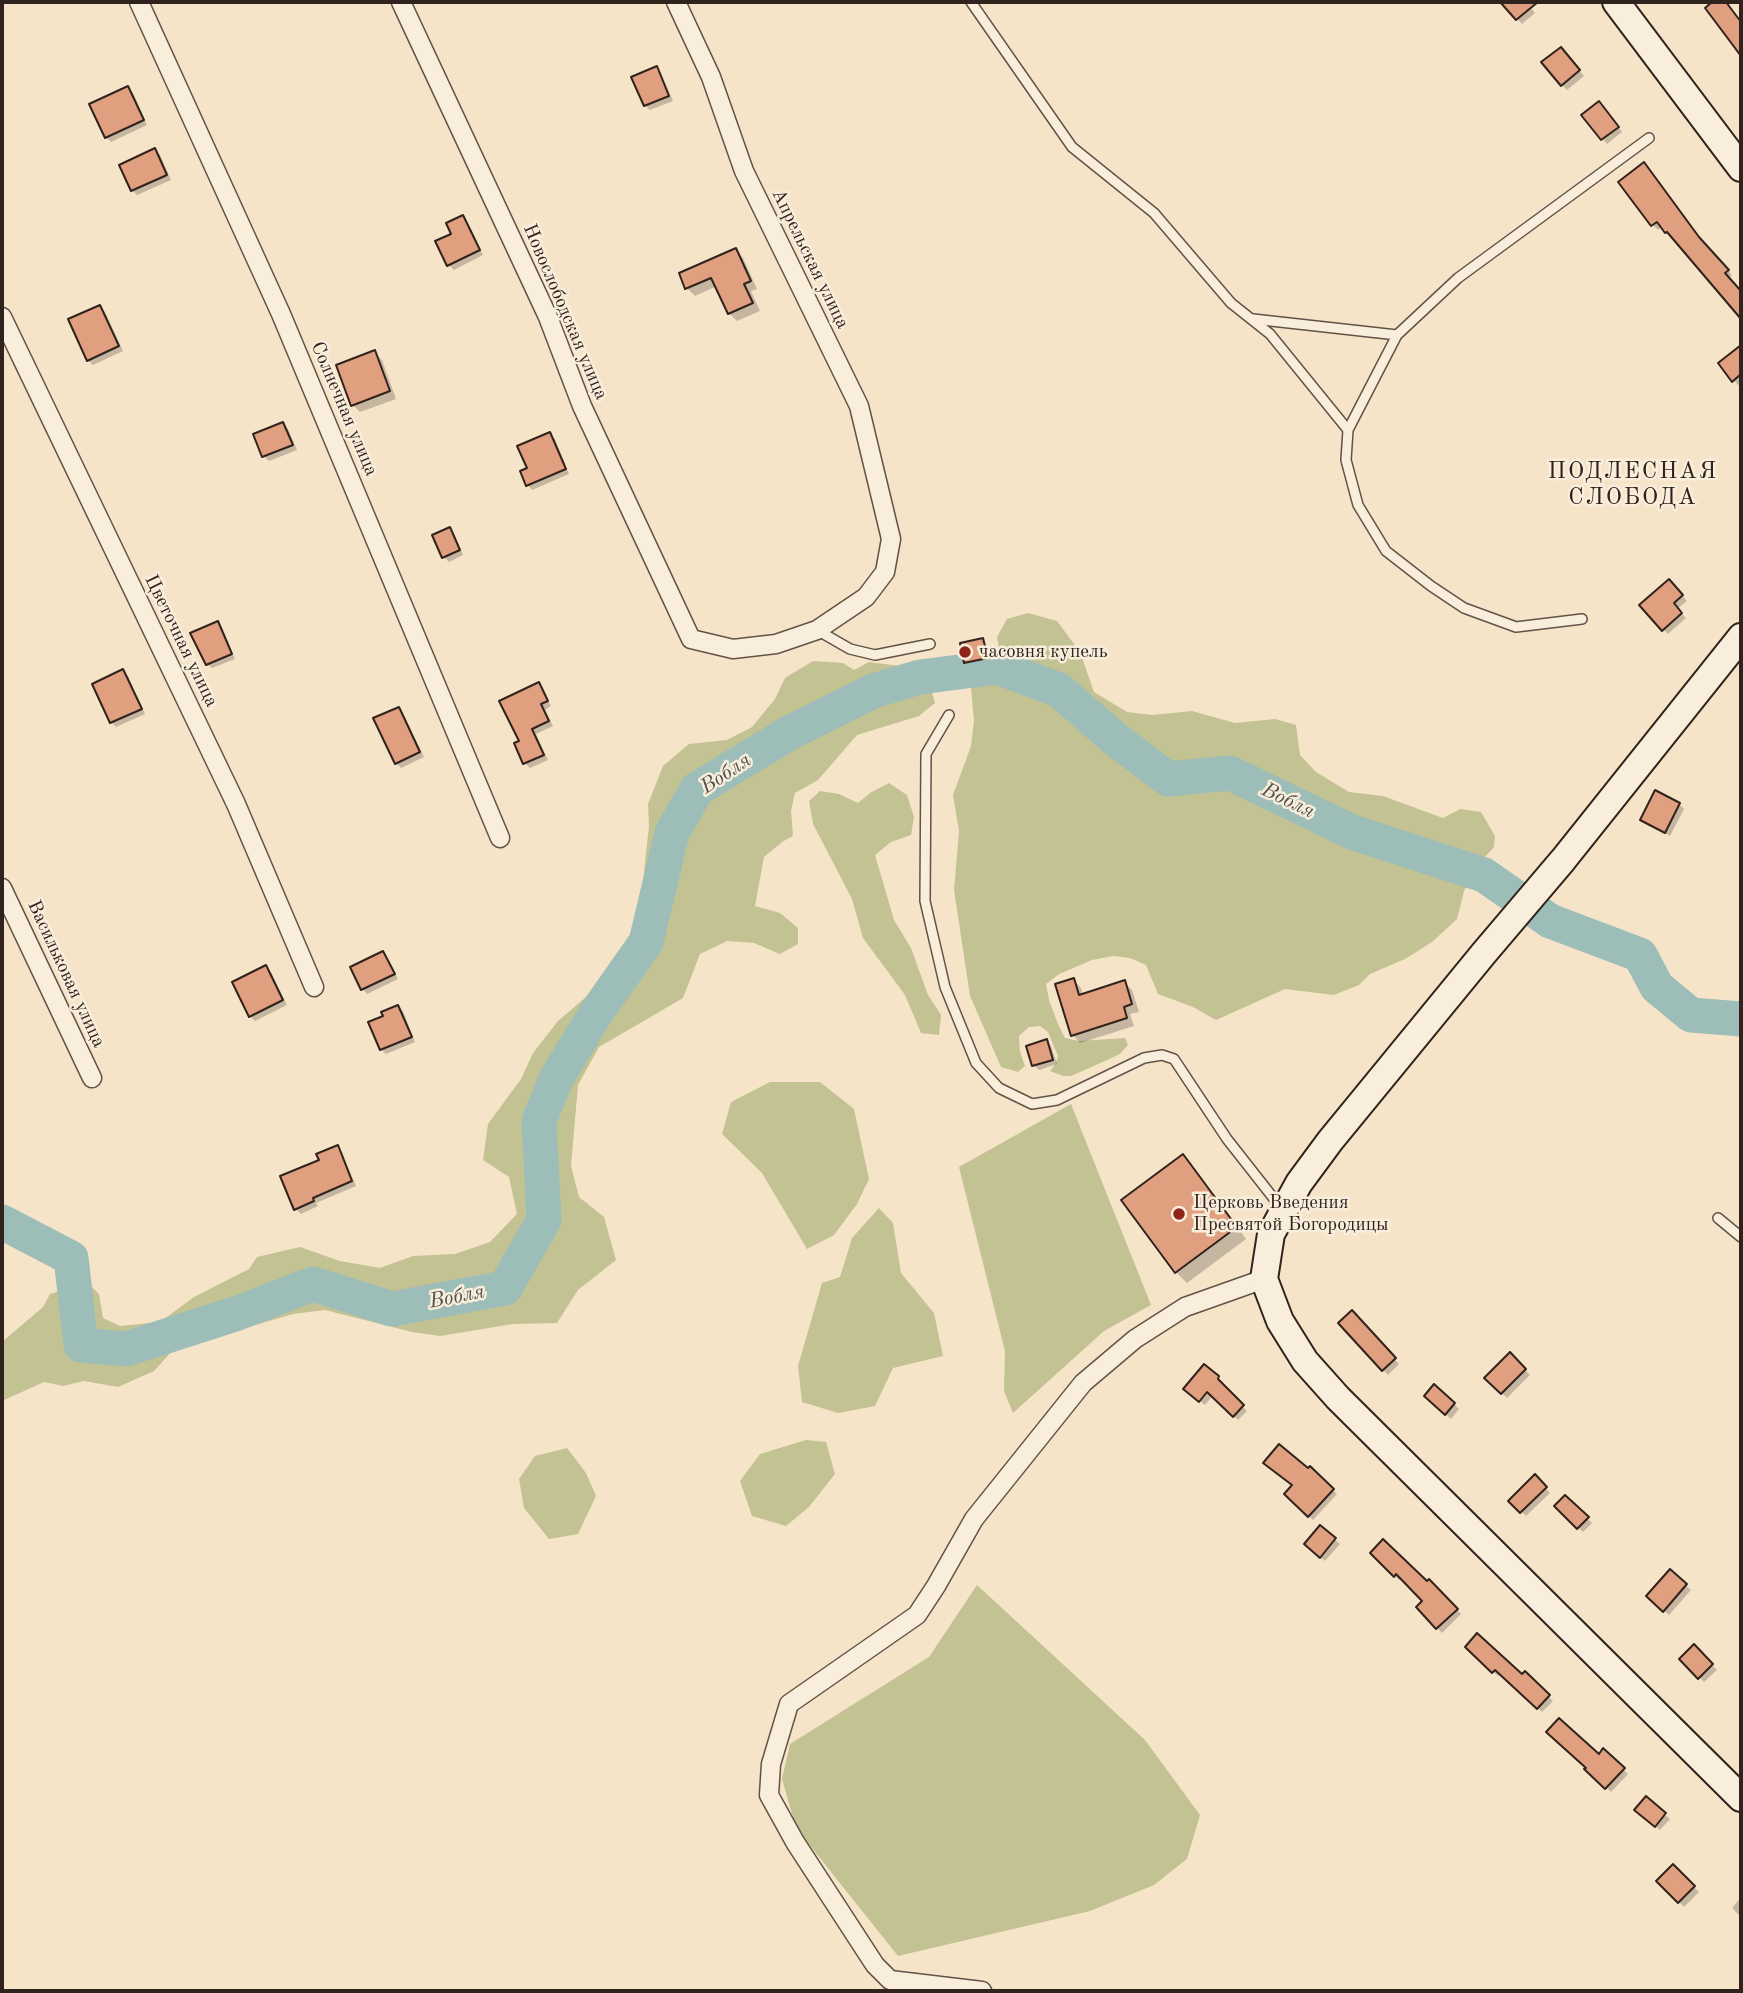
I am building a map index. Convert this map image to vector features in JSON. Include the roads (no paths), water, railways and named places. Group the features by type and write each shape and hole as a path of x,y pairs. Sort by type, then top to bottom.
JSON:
{"street":[{"name":"Солнечная улица","path":"139,2 281,314 500,838"},
{"name":"Новослободская улица","path":"401,2 548,317 582,406 691,639 733,649 776,644 817,630"},
{"name":"Апрельская улица","path":"676,2 711,77 744,171 859,406 891,539 885,572 866,597 817,630"},
{"path":"1616,2 1741,168"},
{"name":"Цветочная улица","path":"2,317 236,804 314,987"},
{"path":"1741,638 1299,1183 1271,1234 1264,1279 1280,1321 1305,1362 1338,1398 1741,1798"},
{"name":"Васильковая улица","path":"2,888 92,1078"},
{"path":"982,1991 890,1980 875,1965 795,1842 769,1795 771,1764 789,1704 917,1615 974,1520 1083,1383 1135,1339 1185,1307 1264,1279"}],"lane":[{"path":"971,2 1072,148 1154,213 1231,303 1270,334 1348,430"},
{"path":"1582,619 1516,627 1464,608 1430,586 1386,551 1358,505 1346,460 1348,430 1397,335 1458,278 1649,138"},
{"path":"1251,319 1397,335"},
{"path":"817,630 850,649 875,655 930,644"},
{"path":"949,715 926,754 925,901 945,987 976,1063 999,1088 1032,1104 1057,1100 1144,1058 1162,1055 1174,1059 1227,1139 1284,1211"},
{"path":"1718,1218 1741,1237"}],"waterway":[{"name":"Вобля","path":"2,1222 71,1258 81,1345 126,1349 238,1313 313,1284 392,1309 505,1288 544,1220 539,1121 556,1079 596,1013 646,942 672,833 697,789 791,732 873,691 920,677 997,667 1059,690 1114,738 1168,779 1230,773 1352,832 1484,875 1550,921 1640,955 1657,987 1691,1015 1741,1019"}],"place":[{"name":"часовня купель","path":"965,652"},
{"name":"Церковь Введения Пресвятой Богородицы","path":"1179,1214"}],"district":[{"name":"ПОДЛЕСНАЯ СЛОБОДА","path":"1633,485"}]}
